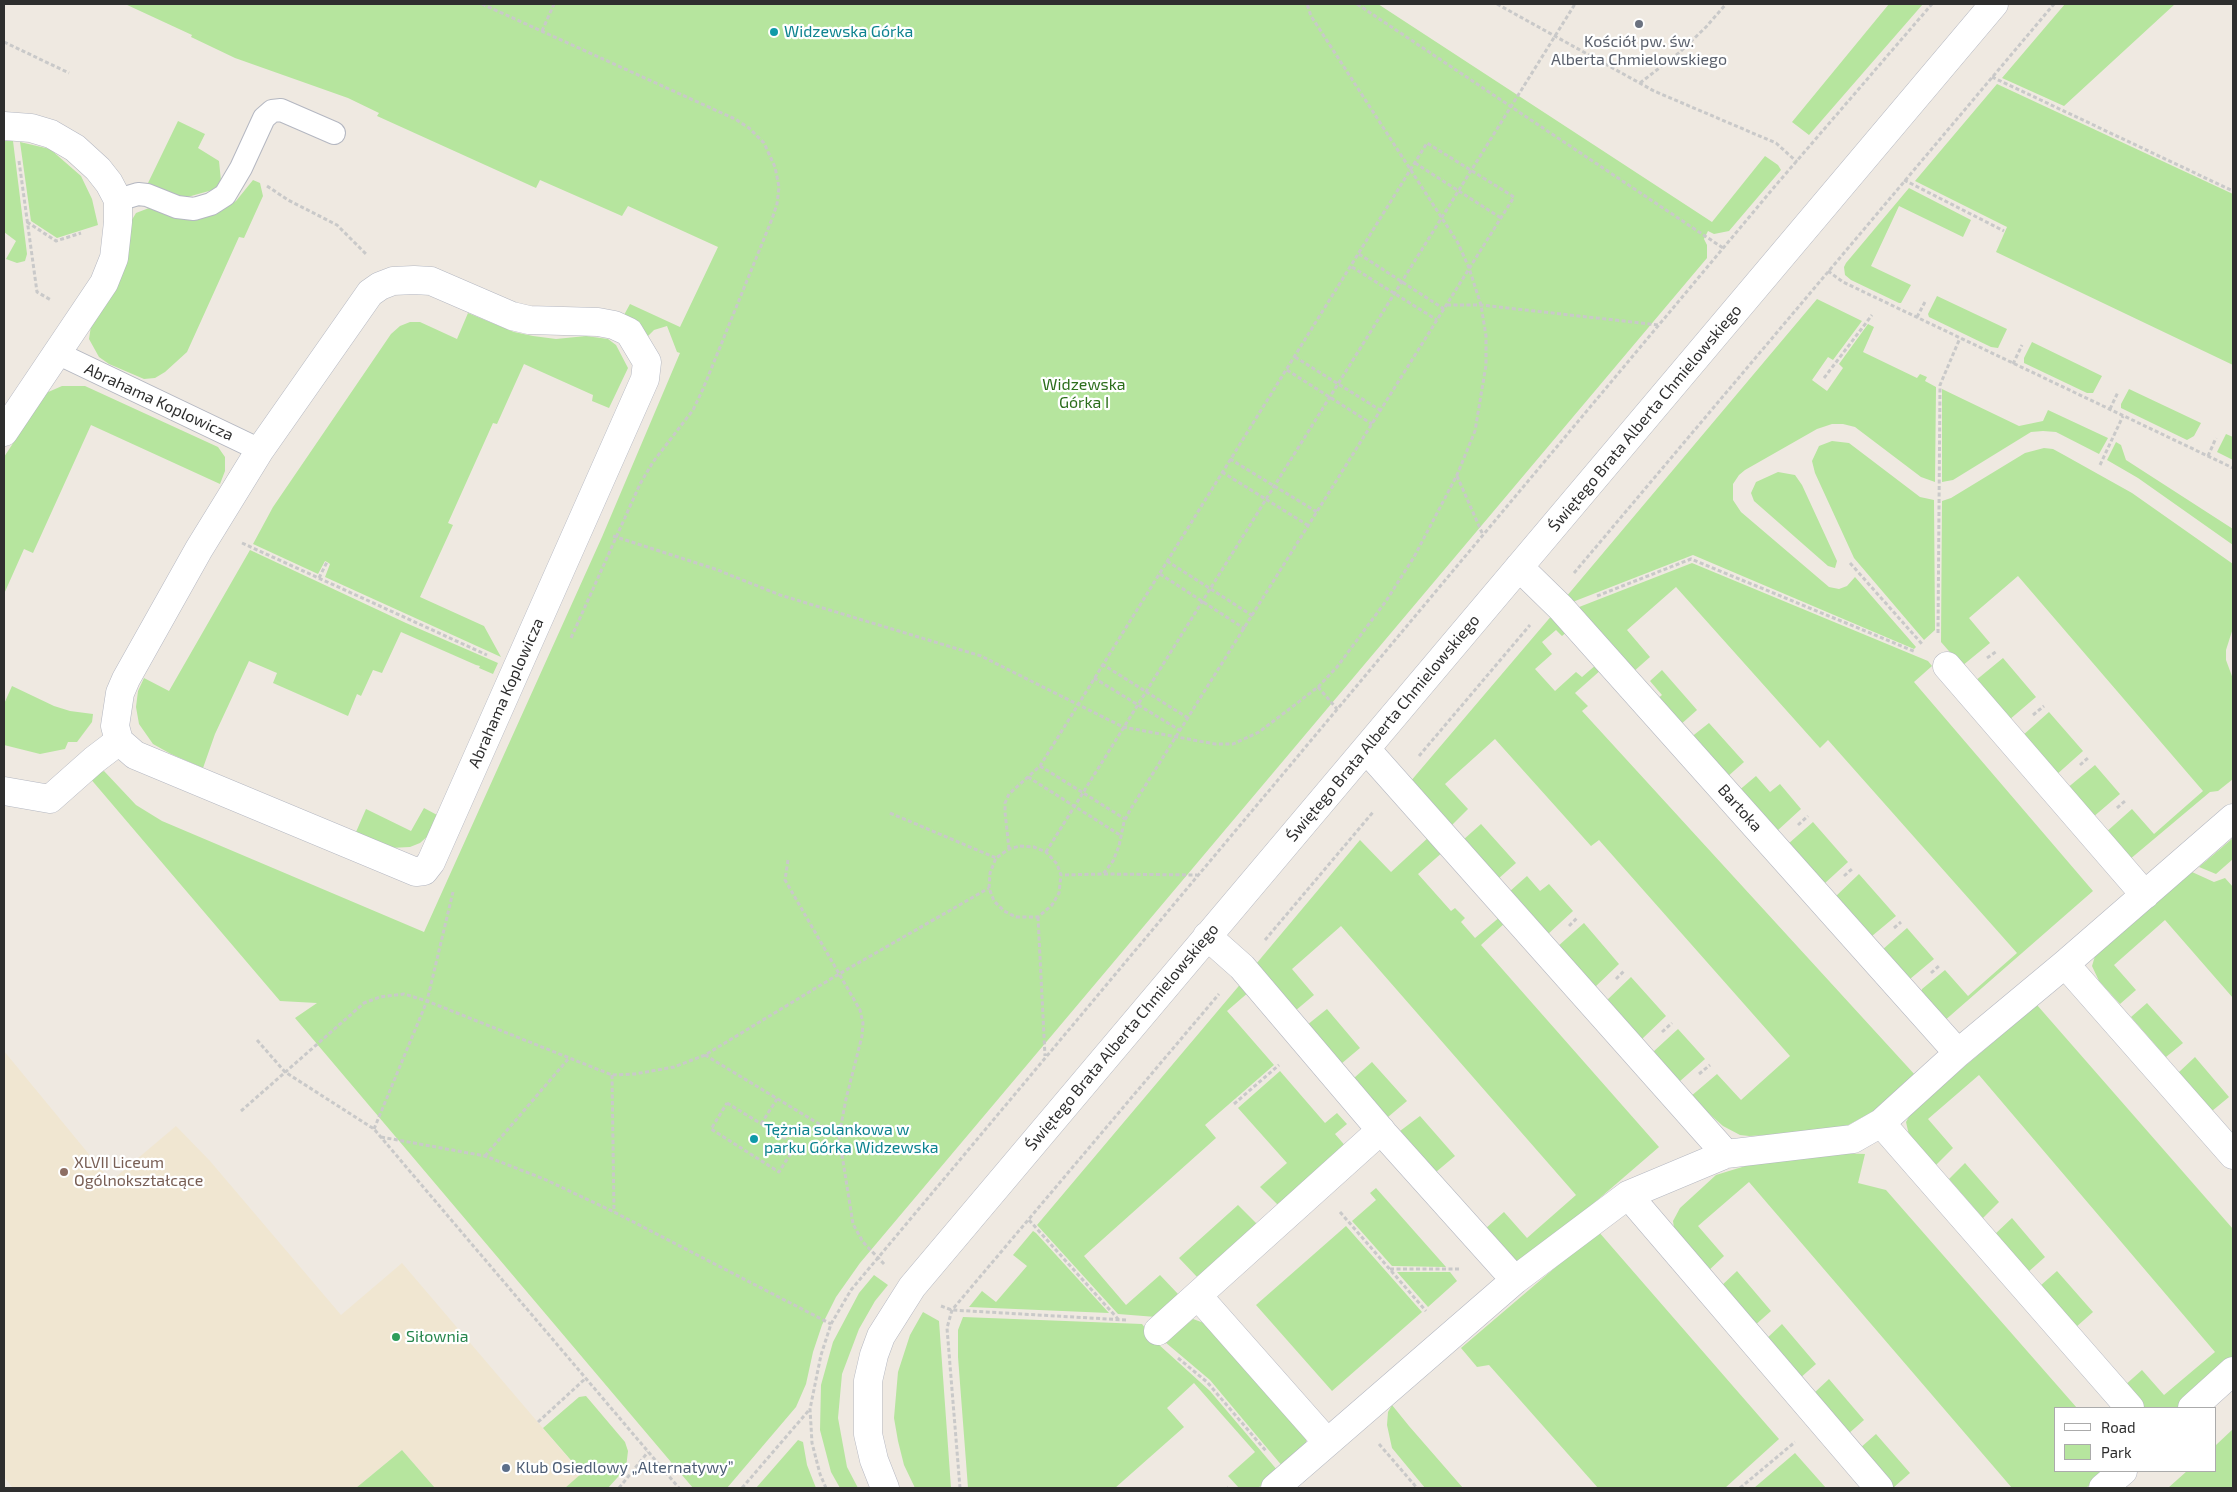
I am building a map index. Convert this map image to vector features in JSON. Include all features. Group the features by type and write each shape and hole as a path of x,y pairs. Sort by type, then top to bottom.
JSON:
{"street":[{"name":"Świętego Brata Alberta Chmielowskiego","path":"885,1488 874,1460 868,1434 868,1381 874,1354 881,1336 912,1287 1994,4"},
{"path":"4,432 104,283 114,258 118,211 98,169 76,148 51,134 31,128 9,126"},
{"name":"Abrahama Koplowicza","path":"393,281 431,281 512,316 529,320 598,322 614,325 629,332 647,362 645,379 431,862 424,871 416,872 135,755 119,741 115,726 120,693 126,679 213,527 260,450 370,293 380,286 393,281"},
{"name":"Bartoka","path":"1519,567 1557,603 1958,1053"},
{"path":"1939,659 2145,895"},
{"path":"4,790 50,799 94,760 119,741"},
{"path":"1366,749 1726,1154"},
{"path":"1281,1482 1449,1337 1510,1275 1628,1195 1726,1154 1853,1139 1881,1123 1958,1053 2065,964 2233,818"},
{"path":"1207,936 1242,967 1381,1130 1510,1275"},
{"path":"2065,964 2233,1155"},
{"path":"1881,1123 2129,1407"},
{"path":"1158,1331 1381,1130"},
{"path":"1628,1195 1879,1488"},
{"path":"1198,1296 1328,1442"},
{"path":"2193,1407 2233,1371"},
{"path":"2103,1488 2122,1472"}],"lane":[{"path":"118,211 138,194 147,195 177,206 194,209 211,204 225,195 241,168 264,118 272,111 281,110 334,132"},
{"name":"Abrahama Koplowicza","path":"57,353 260,450"}],"path":[{"path":"542,31 554,4"},
{"path":"582,522 616,538 715,569 780,595 981,656 1124,726 1215,744 1233,744 1259,732 1318,686 1337,667 1386,601 1421,543 1456,475 1475,431 1482,399 1486,365 1486,336 1481,305 1470,268 1442,217 1312,16 1307,4"},
{"path":"1357,4 1723,248"},
{"path":"1497,4 1640,83 1776,143 1797,162"},
{"path":"1046,852 1510,105 1575,4"},
{"path":"1640,83 1680,52 1726,4"},
{"path":"826,1488 820,1474 812,1443 810,1409 821,1355 831,1324 851,1290 1723,248 1932,4"},
{"path":"960,1488 947,1328 952,1310 1398,783 1557,603 1828,271 2054,4"},
{"path":"4,42 68,73"},
{"path":"1992,77 2233,190"},
{"path":"9,126 27,222 37,292 82,318"},
{"path":"1009,849 1005,803 1009,794 1040,766 1230,458 1352,267 1427,143 1514,197 1125,819 1117,853 1103,874"},
{"path":"1415,163 1501,218"},
{"path":"241,168 288,200 337,225 393,281"},
{"path":"1904,180 2004,230"},
{"path":"27,222 56,241 118,211"},
{"path":"1359,254 1445,307 1481,305 1659,325"},
{"path":"1352,267 1437,320"},
{"path":"1828,271 1843,282 1917,318 2233,468"},
{"path":"1917,318 1926,300"},
{"path":"1824,378 1872,316"},
{"path":"1939,659 1940,385 1960,338"},
{"path":"2013,364 2022,345"},
{"path":"1295,357 1380,410"},
{"path":"1287,370 1372,424"},
{"path":"2110,409 2118,392"},
{"path":"2100,465 2123,416"},
{"path":"2208,456 2216,438"},
{"path":"1230,458 1317,512"},
{"path":"1222,472 1308,526"},
{"path":"1456,475 1483,535"},
{"path":"213,527 251,547 517,668"},
{"path":"1557,603 1572,606 1691,559 1919,654 1939,659"},
{"path":"1167,561 1253,616"},
{"path":"319,578 327,562"},
{"path":"1850,563 1939,659"},
{"path":"1160,574 1245,628"},
{"path":"1102,664 1188,718"},
{"path":"1094,678 1180,732"},
{"path":"1318,686 1337,709"},
{"path":"1040,766 1125,819"},
{"path":"1028,777 1120,835"},
{"path":"890,813 996,858"},
{"path":"1020,846 1034,847 1046,852 1057,864 1060,875 1059,893 1052,906 1038,917 1016,916 1004,912 994,901 989,888 990,873 996,858 1009,849 1020,846"},
{"path":"788,860 785,880 860,1010 863,1022 862,1036 839,1136 853,1224 863,1242 877,1258 928,1300 952,1310 1149,1322 1158,1331"},
{"path":"1060,875 1197,875"},
{"path":"241,1111 364,1003 380,997 404,994 427,1001 612,1075 636,1074 674,1067 705,1055 839,974 989,888"},
{"path":"1038,917 1045,1057"},
{"path":"257,1040 285,1072 374,1129 679,1488"},
{"path":"1234,1104 1306,1042"},
{"path":"705,1055 839,1136"},
{"path":"485,1156 569,1058"},
{"path":"612,1075 614,1212"},
{"path":"761,1124 777,1099"},
{"path":"727,1103 761,1124 796,1146 779,1172 711,1129 727,1103"},
{"path":"380,1137 485,1156 544,1179 614,1212 831,1324"},
{"path":"1318,1187 1449,1337"},
{"path":"1029,1220 1118,1319"},
{"path":"1390,1269 1510,1275"},
{"path":"1175,1355 1207,1382 1281,1482"},
{"path":"538,1422 586,1378"},
{"path":"742,1488 810,1409"},
{"path":"1356,1418 1417,1488"},
{"path":"1740,1488 1821,1421"},
{"path":"619,1488 648,1452"}],"shaded area":[{"path":"4,1051 111,1181 176,1126 210,1161 341,1315 402,1263 582,1474 565,1488 435,1488 402,1450 356,1488 13,1488 4,1477"}],"green space":[{"name":"Widzewska Górka I","path":"125,4 1378,4 1712,222 1765,156 1778,165 1781,170 1729,231 1714,234 1708,231 1704,239 1707,245 1707,258 860,1263 836,1297 822,1325 813,1352 806,1384 796,1407 727,1488 693,1488 295,1018 317,1003 280,1001 89,777 104,771 136,805 162,821 424,932 602,537 680,353 677,352 667,326 654,330 647,337 624,315 630,304 680,327 718,247 628,206 622,216 540,180 536,188 377,116 379,113 348,98 235,58 191,37 192,35"},
{"path":"1889,4 1923,4 1809,135 1792,122"},
{"path":"2065,4 2175,4 2064,106 2002,78"},
{"path":"1997,84 2233,194 2233,365 1996,252 2007,227 1915,181"},
{"path":"178,121 205,134 198,148 219,161 221,181 216,189 184,198 177,198 148,183"},
{"path":"4,141 13,141 27,254 25,261 17,263 6,259 16,241 4,232"},
{"path":"20,142 50,149 81,176 92,199 98,225 57,238 31,221"},
{"path":"253,180 260,183 263,196 244,238 239,237 187,352 165,372 155,378 144,379 109,364 99,357 89,339 91,326 130,223 136,213 149,208 179,219 192,219 223,209 236,201"},
{"path":"1909,188 1971,220 1963,237 1899,206 1871,266 1911,285 1901,303 1899,303 1851,280 1845,275 1844,267"},
{"path":"1937,296 2007,329 1998,348 1991,347 1929,317 1928,314"},
{"path":"1817,299 1862,321 1833,360 1828,357 1812,380 1827,391 1843,368 1839,364 1868,324 1874,327 1863,352 1917,378 1920,374 1927,377 1925,381 1936,387 1935,482 1921,477 1855,427 1832,424 1817,429 1745,470 1733,484 1733,500 1741,512 1829,587 1839,589 1847,586 1855,577 1916,647 1914,649 1693,555 1570,603 1566,597"},
{"path":"468,313 514,332 533,336 556,339 586,336 608,339 616,345 628,368 609,408 592,401 593,395 524,364 497,424 493,423 448,523 453,525 420,597 484,626 501,657 325,577 330,564 325,561 318,574 253,544 273,507 391,334 400,326 410,322 420,322 457,339"},
{"path":"2032,342 2102,376 2093,393 2087,393 2024,363 2024,358"},
{"path":"62,386 85,386 218,447 225,457 225,471 220,484 91,425 33,553 24,549 4,594 4,457 46,393"},
{"path":"1942,389 2019,426 2043,421 2048,410 2108,438 2099,454 2056,432 2031,432 1953,480 1942,482"},
{"path":"2129,389 2201,423 2194,436 2187,440 2121,408 2121,404"},
{"path":"2226,434 2233,437 2233,460 2217,452"},
{"path":"1832,441 1849,443 1920,497 1934,500 1935,630 1924,640 1854,558 1815,473 1812,461 1819,446"},
{"path":"2116,442 2121,445 2126,460 2233,529 2233,545 2138,478 2107,460"},
{"path":"2044,448 2053,449 2132,493 2233,564 2233,628 2226,650 2226,660 2233,679 2233,779 2218,791 2210,792 2129,860 2105,833 2132,809 2154,834 2203,791 2018,576 1969,618 1990,643 1962,666 1941,642 1942,501 1951,498 2025,453"},
{"path":"1778,472 1795,475 1802,485 1837,561 1835,568 1828,566 1754,501 1751,493 1756,482"},
{"path":"250,550 406,623 498,663 493,674 479,668 480,666 401,632 382,673 373,670 361,696 357,694 348,716 273,683 277,673 249,661 215,734 203,768 171,754 153,744 139,724 136,707 138,691 144,678 169,691"},
{"path":"1692,563 1928,661 1932,666 1914,682 2093,891 1943,1022 1920,995 1922,989 1945,970 1968,996 2017,953 1828,740 1820,748 1676,587 1627,630 1650,657 1632,673 1574,609"},
{"path":"1553,614 1568,631 1562,636 1556,630 1542,642 1552,654 1535,669 1555,691 1576,672 1582,677 1597,664 1602,669 1575,693 1588,706 1582,711 1916,1076 1872,1112 1841,1129 1825,1132 1749,1136 1740,1135 1723,1126 1690,1097 1717,1074 1741,1100 1790,1056 1599,840 1591,846 1495,739 1445,784 1468,809 1451,826 1410,782"},
{"path":"2003,658 2036,697 2009,720 1975,681"},
{"path":"1662,670 1697,710 1679,726 1656,700 1662,695 1650,681"},
{"path":"12,686 54,706 70,711 93,714 92,722 77,742 68,742 65,749 40,754 4,745 4,704"},
{"path":"2049,712 2083,751 2055,776 2022,736"},
{"path":"1709,723 1744,762 1726,778 1690,738"},
{"path":"2095,765 2120,794 2092,818 2066,789"},
{"path":"1756,776 1770,792 1780,784 1801,809 1777,831 1737,792"},
{"path":"424,808 439,816 429,835 420,843 410,847 390,848 356,832 366,809 411,831"},
{"path":"1813,822 1848,862 1824,884 1788,844"},
{"path":"1481,824 1516,863 1498,879 1463,840"},
{"path":"1430,836 1444,851 1418,874 1451,911 1455,908 1465,918 1461,922 1475,938 1501,916 1506,922 1481,945 1659,1147 1529,1259 1520,1262 1516,1261 1485,1229 1504,1212 1527,1238 1576,1195 1341,926 1292,969 1314,995 1295,1011 1256,964 1360,840 1391,872"},
{"path":"2233,838 2233,859 2216,874 2199,867"},
{"path":"2192,872 2214,882 2225,878 2233,887 2233,998 2165,920 2114,965 2136,990 2120,1004 2099,981 2092,966 2095,956 2107,943"},
{"path":"1859,874 1896,916 1872,936 1835,897"},
{"path":"1527,876 1540,891 1549,884 1573,911 1547,935 1509,892"},
{"path":"1584,923 1619,964 1594,988 1557,947"},
{"path":"1907,928 1934,959 1910,979 1882,950"},
{"path":"1631,977 1666,1016 1642,1039 1606,1001"},
{"path":"1243,981 1250,991 1227,1011 1274,1065 1205,1125 1216,1138 1084,1256 1126,1305 1160,1275 1178,1294 1177,1299 1156,1317 1118,1314 1037,1225"},
{"path":"2147,1003 2183,1043 2166,1057 2131,1017"},
{"path":"2037,1005 2233,1229 2233,1359 2178,1407 2144,1407 2124,1386 2142,1370 2164,1395 2215,1352 1979,1075 1928,1119 1953,1148 1935,1166 1909,1135 1906,1122 1912,1111"},
{"path":"1327,1009 1360,1048 1341,1064 1307,1025"},
{"path":"1678,1029 1705,1059 1679,1082 1653,1052"},
{"path":"2195,1057 2229,1097 2212,1111 2178,1073"},
{"path":"1372,1062 1407,1101 1388,1117 1354,1078"},
{"path":"1280,1071 1325,1123 1337,1113 1347,1124 1335,1134 1348,1149 1280,1207 1260,1187 1287,1163 1238,1108"},
{"path":"1420,1116 1455,1156 1436,1172 1400,1131"},
{"path":"1834,1153 1865,1154 1858,1183 1886,1190 2076,1407 2054,1407 2054,1472 2105,1472 2086,1488 2012,1488 1749,1182 1698,1226 1724,1256 1706,1273 1675,1235 1673,1221 1680,1208 1716,1175 1765,1160"},
{"path":"1965,1163 1999,1202 1983,1218 1949,1179"},
{"path":"1376,1188 1446,1267 1392,1266 1352,1221 1376,1200 1370,1193"},
{"path":"1238,1205 1260,1227 1198,1278 1179,1258"},
{"path":"2012,1218 2045,1257 2027,1273 1993,1236"},
{"path":"1346,1226 1422,1312 1332,1391 1256,1305"},
{"path":"1033,1231 1109,1313 969,1307 982,1291 996,1302 1027,1266 1013,1255"},
{"path":"1598,1231 1779,1439 1725,1488 1598,1488 1489,1365 1477,1367 1461,1348"},
{"path":"1737,1271 1771,1311 1753,1327 1719,1288"},
{"path":"2057,1271 2093,1312 2075,1328 2040,1286"},
{"path":"1397,1272 1450,1272 1457,1281 1428,1307"},
{"path":"874,1275 888,1285 875,1301 859,1329 842,1374 838,1418 847,1467 858,1488 840,1488 831,1472 820,1430 821,1385 833,1342 859,1293"},
{"path":"923,1312 939,1321 951,1488 915,1488 904,1465 894,1418 898,1372 910,1335"},
{"path":"963,1317 1142,1324 1157,1343 1210,1391 1278,1471 1258,1488 1239,1488 1228,1476 1255,1452 1194,1383 1167,1408 1184,1427 1115,1488 968,1488 958,1357 958,1330"},
{"path":"1193,1319 1204,1323 1306,1437 1306,1445 1283,1467 1210,1380 1165,1342"},
{"path":"1782,1324 1816,1364 1799,1379 1765,1340"},
{"path":"1829,1379 1864,1420 1847,1435 1813,1394"},
{"path":"586,1396 625,1442 628,1451 626,1468 608,1488 565,1488 582,1473 543,1428 579,1397"},
{"path":"1392,1405 1463,1488 1425,1488 1392,1448 1387,1425 1388,1412"},
{"path":"2233,1429 2233,1488 2168,1488 2186,1472 2217,1472 2217,1444"},
{"path":"1876,1434 1910,1473 1893,1488 1859,1449"},
{"path":"798,1440 803,1442 807,1465 816,1488 756,1488"},
{"path":"402,1450 435,1488 356,1488"},
{"path":"1795,1453 1826,1488 1754,1488"}],"place":[{"name":"Kościół pw. św. Alberta Chmielowskiego","path":"1639,24"},
{"name":"Widzewska Górka","path":"774,32"},
{"name":"Tężnia solankowa w parku Górka Widzewska","path":"754,1139"},
{"name":"XLVII Liceum Ogólnokształcące","path":"64,1172"},
{"name":"Siłownia","path":"396,1337"},
{"name":"Klub Osiedlowy „Alternatywy”","path":"506,1468"}]}
